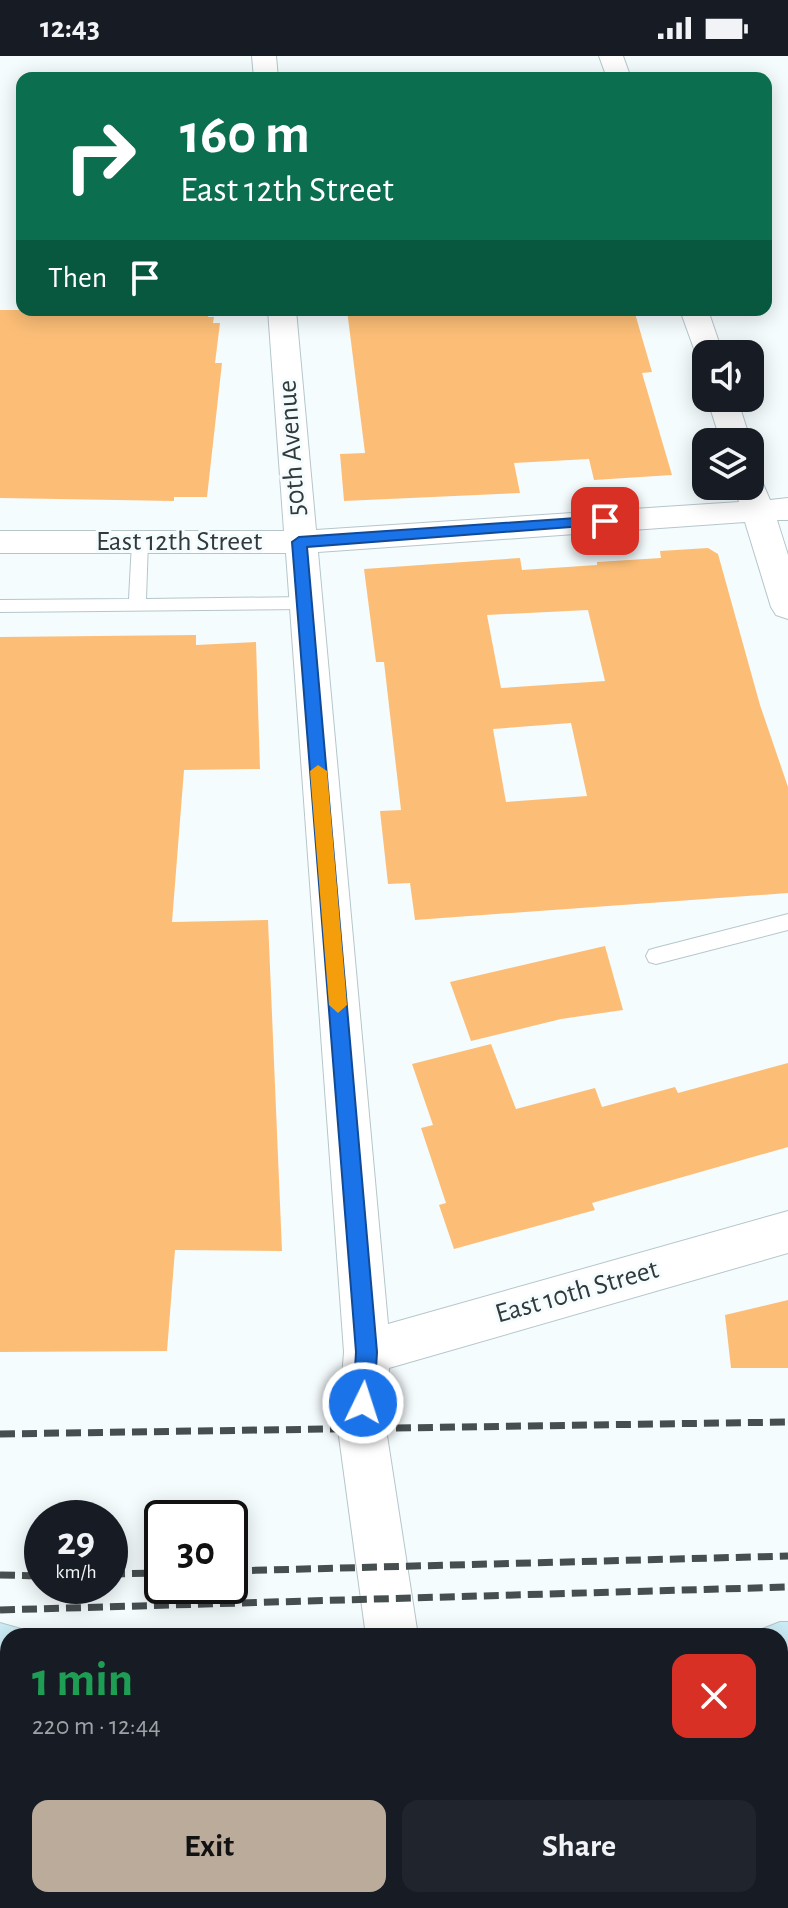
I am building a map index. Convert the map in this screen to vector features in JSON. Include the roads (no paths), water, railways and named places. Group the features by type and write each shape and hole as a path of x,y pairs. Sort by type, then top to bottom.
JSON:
{"street":[{"name":"50th Avenue","path":"282,316 367,1352 362,1429 391,1628"},
{"path":"696,316 704,340"},
{"name":"East 12th Street","path":"0,542 299,542 765,501"},
{"path":"765,501 788,607"},
{"name":"East 10th Street","path":"367,1352 788,1232"}],"lane":[{"path":"137,605 140,542"},
{"path":"0,606 304,603"},
{"path":"656,956 788,922"}],"railway":[{"path":"0,1434 788,1422"},
{"path":"248,1571 788,1556"},
{"path":"128,1574 144,1573"},
{"path":"0,1575 24,1576"},
{"path":"0,1610 788,1587"}]}
